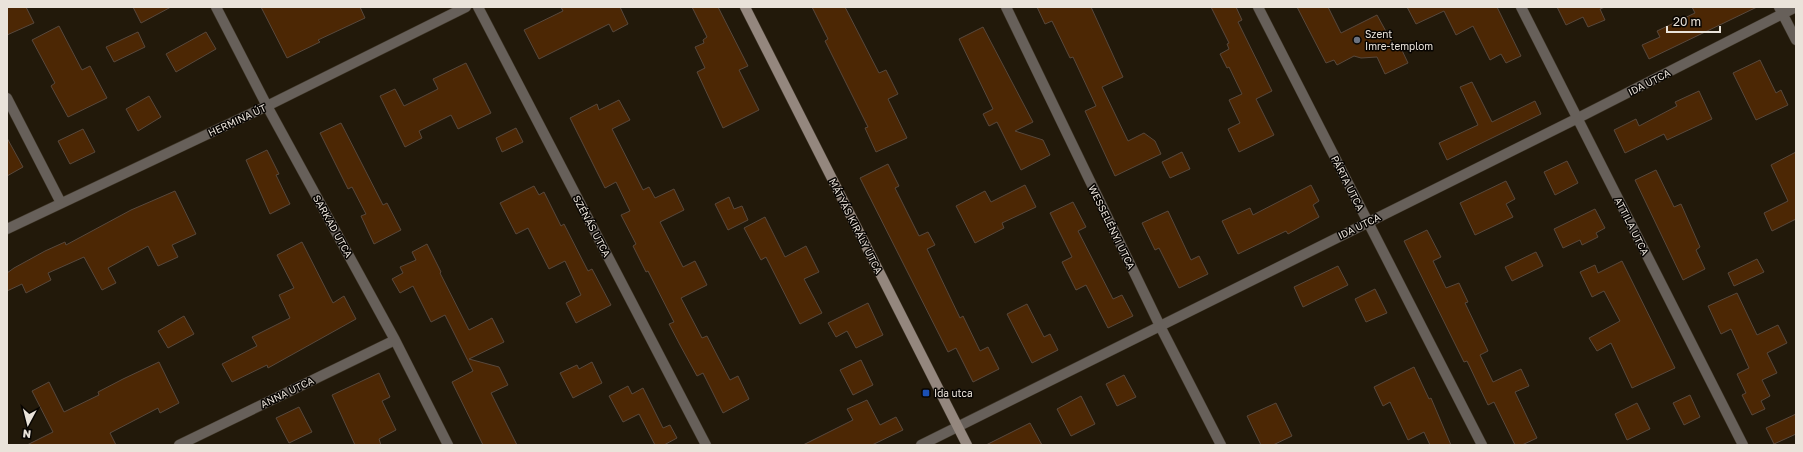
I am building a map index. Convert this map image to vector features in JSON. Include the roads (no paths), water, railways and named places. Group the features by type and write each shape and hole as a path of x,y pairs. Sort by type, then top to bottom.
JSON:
{"street":[{"name":"SARKAD UTCA","path":"216,7 267,106 395,340 448,445"},
{"name":"HERMINA ÚT","path":"7,229 267,106 466,7"},
{"name":"SZÉNÁS UTCA","path":"478,7 706,445"},
{"name":"MÁTYÁS KIRÁLY UTCA","path":"745,7 967,445"},
{"name":"WESSELÉNYI UTCA","path":"1006,7 1160,326 1221,445"},
{"name":"PÁRTA UTCA","path":"1258,7 1482,445"},
{"name":"ATTILA UTCA","path":"1521,7 1743,445"},
{"name":"IDA UTCA","path":"922,445 1578,118 1781,10 1796,7"},
{"path":"1781,10 1796,40"},
{"path":"7,98 61,203"},
{"name":"ANNA UTCA","path":"178,445 395,340"}],"place":[{"name":"Szent Imre-templom","path":"1357,40"},
{"name":"Ida utca","path":"926,393"}]}
